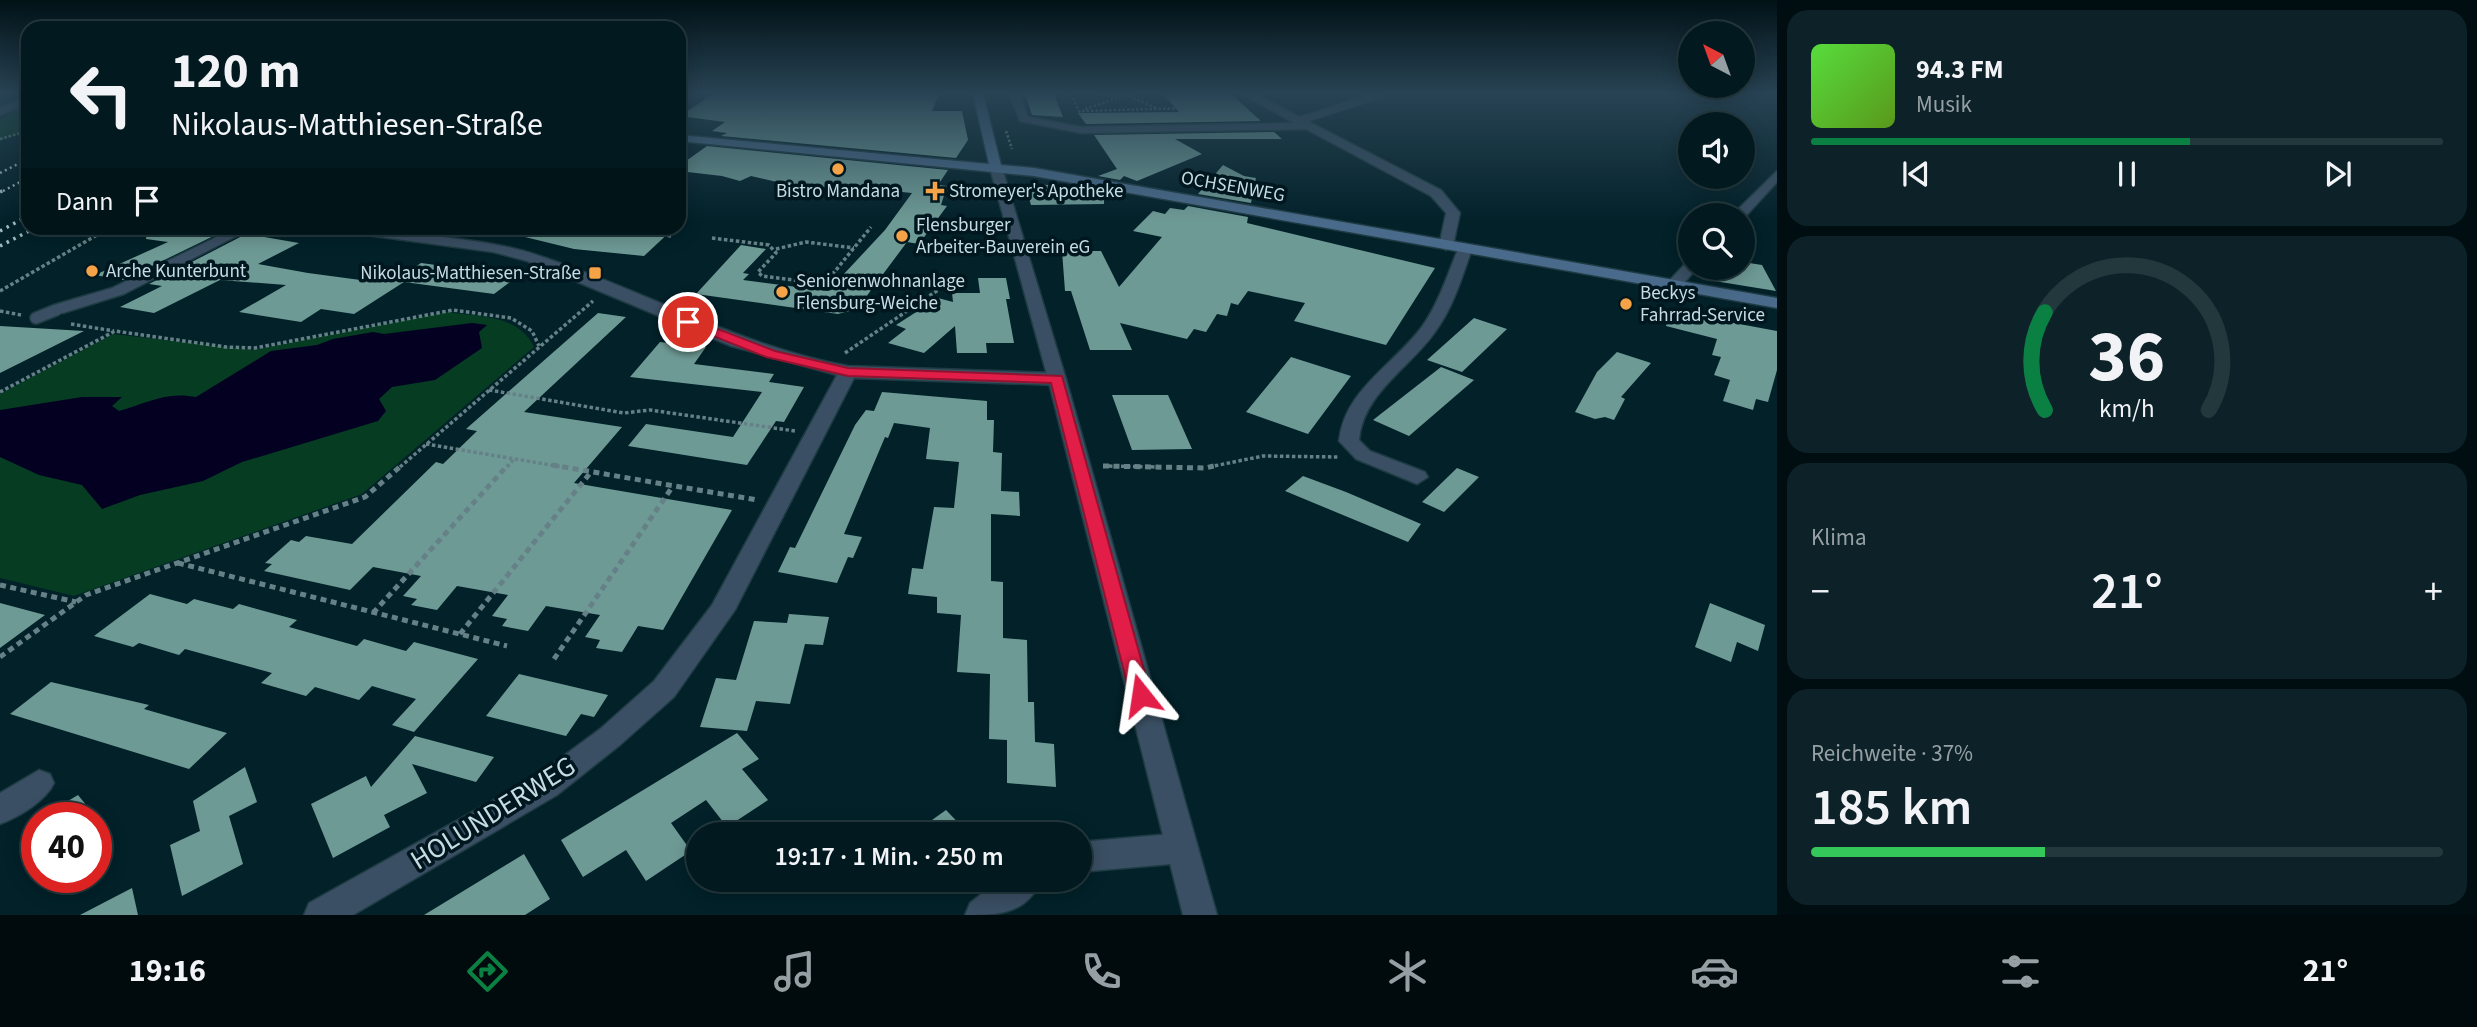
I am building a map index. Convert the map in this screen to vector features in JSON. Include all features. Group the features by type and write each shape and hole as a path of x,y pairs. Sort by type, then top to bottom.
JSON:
{"main road":[{"path":"988,137 996,168"},
{"name":"OCHSENWEG","path":"686,139 1038,173 1777,303"}],"street":[{"path":"1329,137 1436,193 1447,202 1453,213 1455,248 1444,306 1428,331 1374,387 1348,428 1349,441 1363,455 1417,477"},
{"path":"996,168 1057,379 1200,915"},
{"path":"1750,203 1777,175"},
{"path":"63,309 118,290 231,235"},
{"path":"396,235 493,248 566,270 737,342 836,370 1057,379"},
{"path":"1674,285 1678,280"},
{"name":"HOLUNDERWEG","path":"321,915 546,786 664,689 722,610 816,434 836,370"},
{"path":"0,810 38,783"},
{"path":"1092,856 1182,848"},
{"path":"982,915 1010,892"}],"lane":[{"path":"36,318 63,309"}],"path":[{"path":"776,248 776,253 758,272 762,276 816,284 827,281 871,227"},
{"path":"0,291 97,235"},
{"path":"662,235 672,236"},
{"path":"712,237 776,248 806,242 854,248"},
{"path":"836,370 938,290 938,284"},
{"path":"0,657 86,595 365,497 608,289"},
{"path":"0,392 115,331 226,347 255,348 453,310 511,317 532,331 540,346"},
{"path":"488,390 624,413 650,410 816,434"},
{"path":"426,444 779,503"},
{"path":"1080,466 1205,468 1263,456 1324,459 1363,455"},
{"path":"373,612 514,459"},
{"path":"460,634 591,472"},
{"path":"554,659 673,486"},
{"path":"177,563 507,646"},
{"path":"0,584 76,602"}],"green space":[{"path":"447,312 508,323 527,336 534,347 362,494 74,596 0,578 0,394 113,334 253,350"}],"water":[{"path":"472,323 487,325 479,332 482,348 435,380 392,387 379,399 386,411 378,421 242,462 203,481 140,495 102,509 82,485 39,475 0,457 0,410 82,397 122,397 112,406 119,411 166,397 196,397 271,351 317,345 333,339 373,332 384,334"}],"building":[{"path":"728,137 967,137 968,140 956,158"},
{"path":"1095,137 1279,137 1282,139 1175,139 1202,154 1137,181 1124,176 1120,180 1098,176 1117,169"},
{"path":"707,146 948,170 938,185 947,186 941,205 947,206 919,244 907,242 857,309 838,314 696,294 741,245 766,249 743,273 749,274 743,280 828,291 885,230 912,193 833,185 811,190 751,176 740,181 686,172 686,161"},
{"path":"1223,165 1244,176 1256,178 1251,203 1198,194"},
{"path":"1025,184 1074,186 1109,192 1104,194 1104,204 1031,205"},
{"path":"1188,206 1248,217 1247,223 1435,268 1386,345 1294,321 1305,303 1248,291 1238,305 1231,303 1227,316 1217,314 1206,332 1194,329 1187,339 1120,323 1132,350 1090,350 1071,291 1065,291 1062,251 1101,251 1119,287 1162,237 1133,231 1153,211 1165,214 1170,208 1184,210"},
{"path":"146,235 216,235 123,280 95,275 168,242 146,239"},
{"path":"244,235 299,243 258,264 308,273 368,281 391,266 412,269 421,263 518,276 494,294 404,282 354,314 321,309 301,322 239,312 286,285 220,280 154,313 120,307 162,286 149,284"},
{"path":"666,235 644,256 574,249 525,237"},
{"path":"1755,264 1762,265 1776,291 1708,280 1755,280"},
{"path":"978,278 1006,278 1010,299 1006,299 1014,343 986,343 987,353 957,353 955,326 924,353 888,343 906,329 896,325 938,298 953,302 952,293 980,293"},
{"path":"1669,311 1777,331 1777,370 1768,402 1756,399 1753,410 1723,401 1730,380 1714,375 1721,357 1712,355 1717,339 1666,326"},
{"path":"598,313 626,317 524,412 622,427 574,483 732,510 663,630 638,626 622,652 596,648 600,640 585,637 600,615 546,606 528,631 502,626 507,619 492,616 508,595 457,586 437,610 411,605 417,599 403,596 421,576 373,567 350,590 264,571 272,564 265,563 291,540 299,542 306,536 352,544 436,462 443,464 477,431 466,429"},
{"path":"1474,318 1507,329 1462,372 1427,360"},
{"path":"0,326 84,331 0,373"},
{"path":"660,342 706,347 694,364 774,374 769,382 804,387 784,422 776,421 747,465 628,446 646,424 733,437 762,392 630,377"},
{"path":"1617,352 1651,363 1621,397 1625,399 1614,420 1605,417 1595,419 1575,412 1597,372"},
{"path":"1291,357 1351,376 1308,434 1246,412"},
{"path":"1441,367 1474,380 1409,436 1373,420"},
{"path":"882,392 987,401 987,420 994,420 993,452 1002,453 1001,491 1019,492 1020,516 991,514 991,581 1003,582 1003,638 1027,640 1028,702 1034,702 1035,742 1054,744 1056,787 1007,783 1007,740 989,739 990,674 957,672 961,615 937,613 937,597 908,594 912,568 923,569 934,507 954,508 959,462 926,459 930,428 894,423 888,438 885,437 844,534 862,537 853,558 848,557 837,583 778,572 790,547 795,548 855,425 866,410 874,411"},
{"path":"1112,395 1168,395 1192,449 1132,450"},
{"path":"1457,468 1479,477 1444,512 1422,502"},
{"path":"1303,476 1421,524 1408,542 1285,491"},
{"path":"150,594 187,604 194,599 233,609 239,604 297,620 289,627 357,646 364,639 406,651 414,642 478,659 414,732 392,725 416,699 372,686 359,700 315,687 306,696 261,683 272,673 185,649 179,655 139,643 133,647 94,636"},
{"path":"0,603 45,615 0,648"},
{"path":"1710,603 1765,625 1758,651 1737,642 1731,662 1695,647"},
{"path":"789,614 829,617 823,645 805,644 790,704 756,701 747,731 700,727 716,678 736,680 754,621 787,623"},
{"path":"519,674 608,695 594,717 581,714 566,736 486,716"},
{"path":"51,682 149,705 144,709 227,733 189,769 10,714"},
{"path":"737,733 759,759 742,769 768,800 735,822 723,822 706,800 671,823 686,844 686,854 646,881 626,850 583,877 561,840"},
{"path":"415,736 494,757 476,782 412,764 427,793 384,815 390,827 333,858 311,804 366,776 371,787"},
{"path":"245,767 257,802 229,816 243,864 182,896 170,845 200,831 193,801"},
{"path":"78,795 84,802 66,802"},
{"path":"946,810 958,822 929,822"},
{"path":"524,854 550,899 525,915 424,915"},
{"path":"132,888 138,915 80,915"}],"railway":[{"path":"0,173 21,162"},
{"path":"3,191 21,182"},
{"path":"0,192 6,189"},
{"path":"0,231 21,220"},
{"path":"0,246 21,235"}],"place":[{"name":"Bistro Mandana","path":"838,169"},
{"name":"Stromeyer's Apotheke","path":"935,191"},
{"name":"Flensburger Arbeiter-Bauverein eG","path":"902,236"},
{"name":"Arche Kunterbunt","path":"92,271"},
{"name":"Nikolaus-Matthiesen-Straße","path":"595,273"},
{"name":"Seniorenwohnanlage Flensburg-Weiche","path":"782,292"},
{"name":"Beckys Fahrrad-Service","path":"1626,304"}],"route":[{"path":"688,322 771,355 848,372 1057,379 1141,695"}]}
